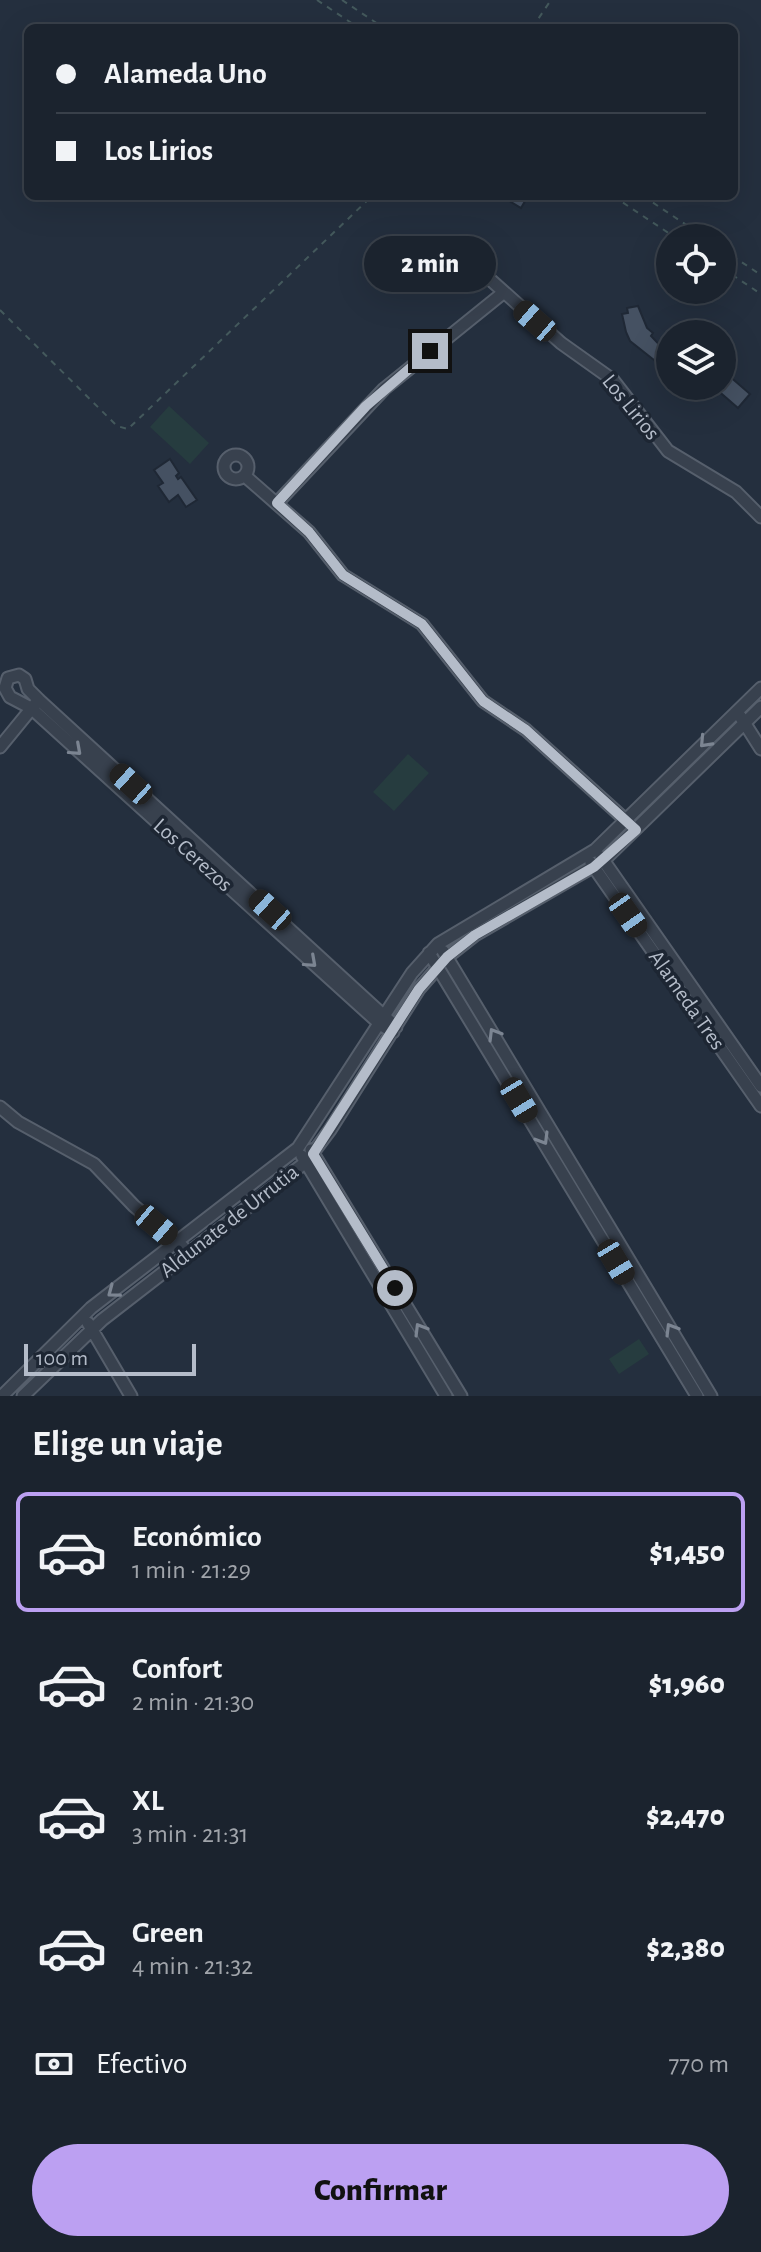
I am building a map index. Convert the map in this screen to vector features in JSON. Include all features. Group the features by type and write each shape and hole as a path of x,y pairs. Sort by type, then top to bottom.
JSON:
{"street":[{"name":"Los Lirios","path":"484,274 561,343 613,380 668,451 736,492 761,517"},
{"path":"277,503 384,389 503,293"},
{"path":"245,476 309,532 343,575 422,624 483,701 526,730 636,830"},
{"path":"23,676 28,689 18,699 5,691 8,678 23,676"},
{"name":"Aldunate de Urrutia","path":"2,1396 83,1315 302,1144 434,948 459,928 591,853 761,688"},
{"name":"Los Cerezos","path":"28,689 35,704 395,1030"},
{"name":"Los Cerezos","path":"18,699 35,704"},
{"path":"0,747 35,704"},
{"path":"761,726 757,710 741,705 743,723 761,749"},
{"name":"Aldunate de Urrutia","path":"23,1396 91,1329 310,1158 419,989 443,961 475,935 599,864 757,710"},
{"name":"Alameda Tres","path":"591,853 761,1086"},
{"name":"Alameda Tres","path":"599,864 761,1106"},
{"path":"434,948 711,1396"},
{"path":"443,961 697,1396"},
{"path":"0,1107 18,1122 94,1164 134,1206 189,1253"},
{"path":"302,1144 446,1396"},
{"path":"310,1158 461,1396"},
{"path":"83,1315 131,1396"}],"path":[{"path":"317,0 353,24"},
{"path":"342,0 378,24"},
{"path":"535,24 551,0"},
{"path":"0,310 117,426 132,428 368,200"},
{"path":"619,200 656,225"},
{"path":"649,200 685,224"},
{"path":"736,258 761,275"},
{"path":"736,277 761,294"}],"green space":[{"path":"169,406 209,443 190,464 150,427"},
{"path":"408,754 429,773 394,811 373,792"},
{"path":"639,1339 649,1354 619,1374 609,1359"}],"building":[{"path":"508,200 526,200 521,208"},
{"path":"638,306 647,328 653,333 656,362 630,341 622,314 628,313 627,308"},
{"path":"736,382 750,394 738,408 729,400 736,400"},
{"path":"170,459 179,473 176,476 178,479 181,477 197,500 186,507 178,495 169,502 158,486 163,483 154,470"}],"route":[{"path":"395,1288 313,1154 419,989 447,957 475,935 603,861 636,830 526,730 483,701 422,624 343,575 309,532 277,503 366,406 430,351"}]}
